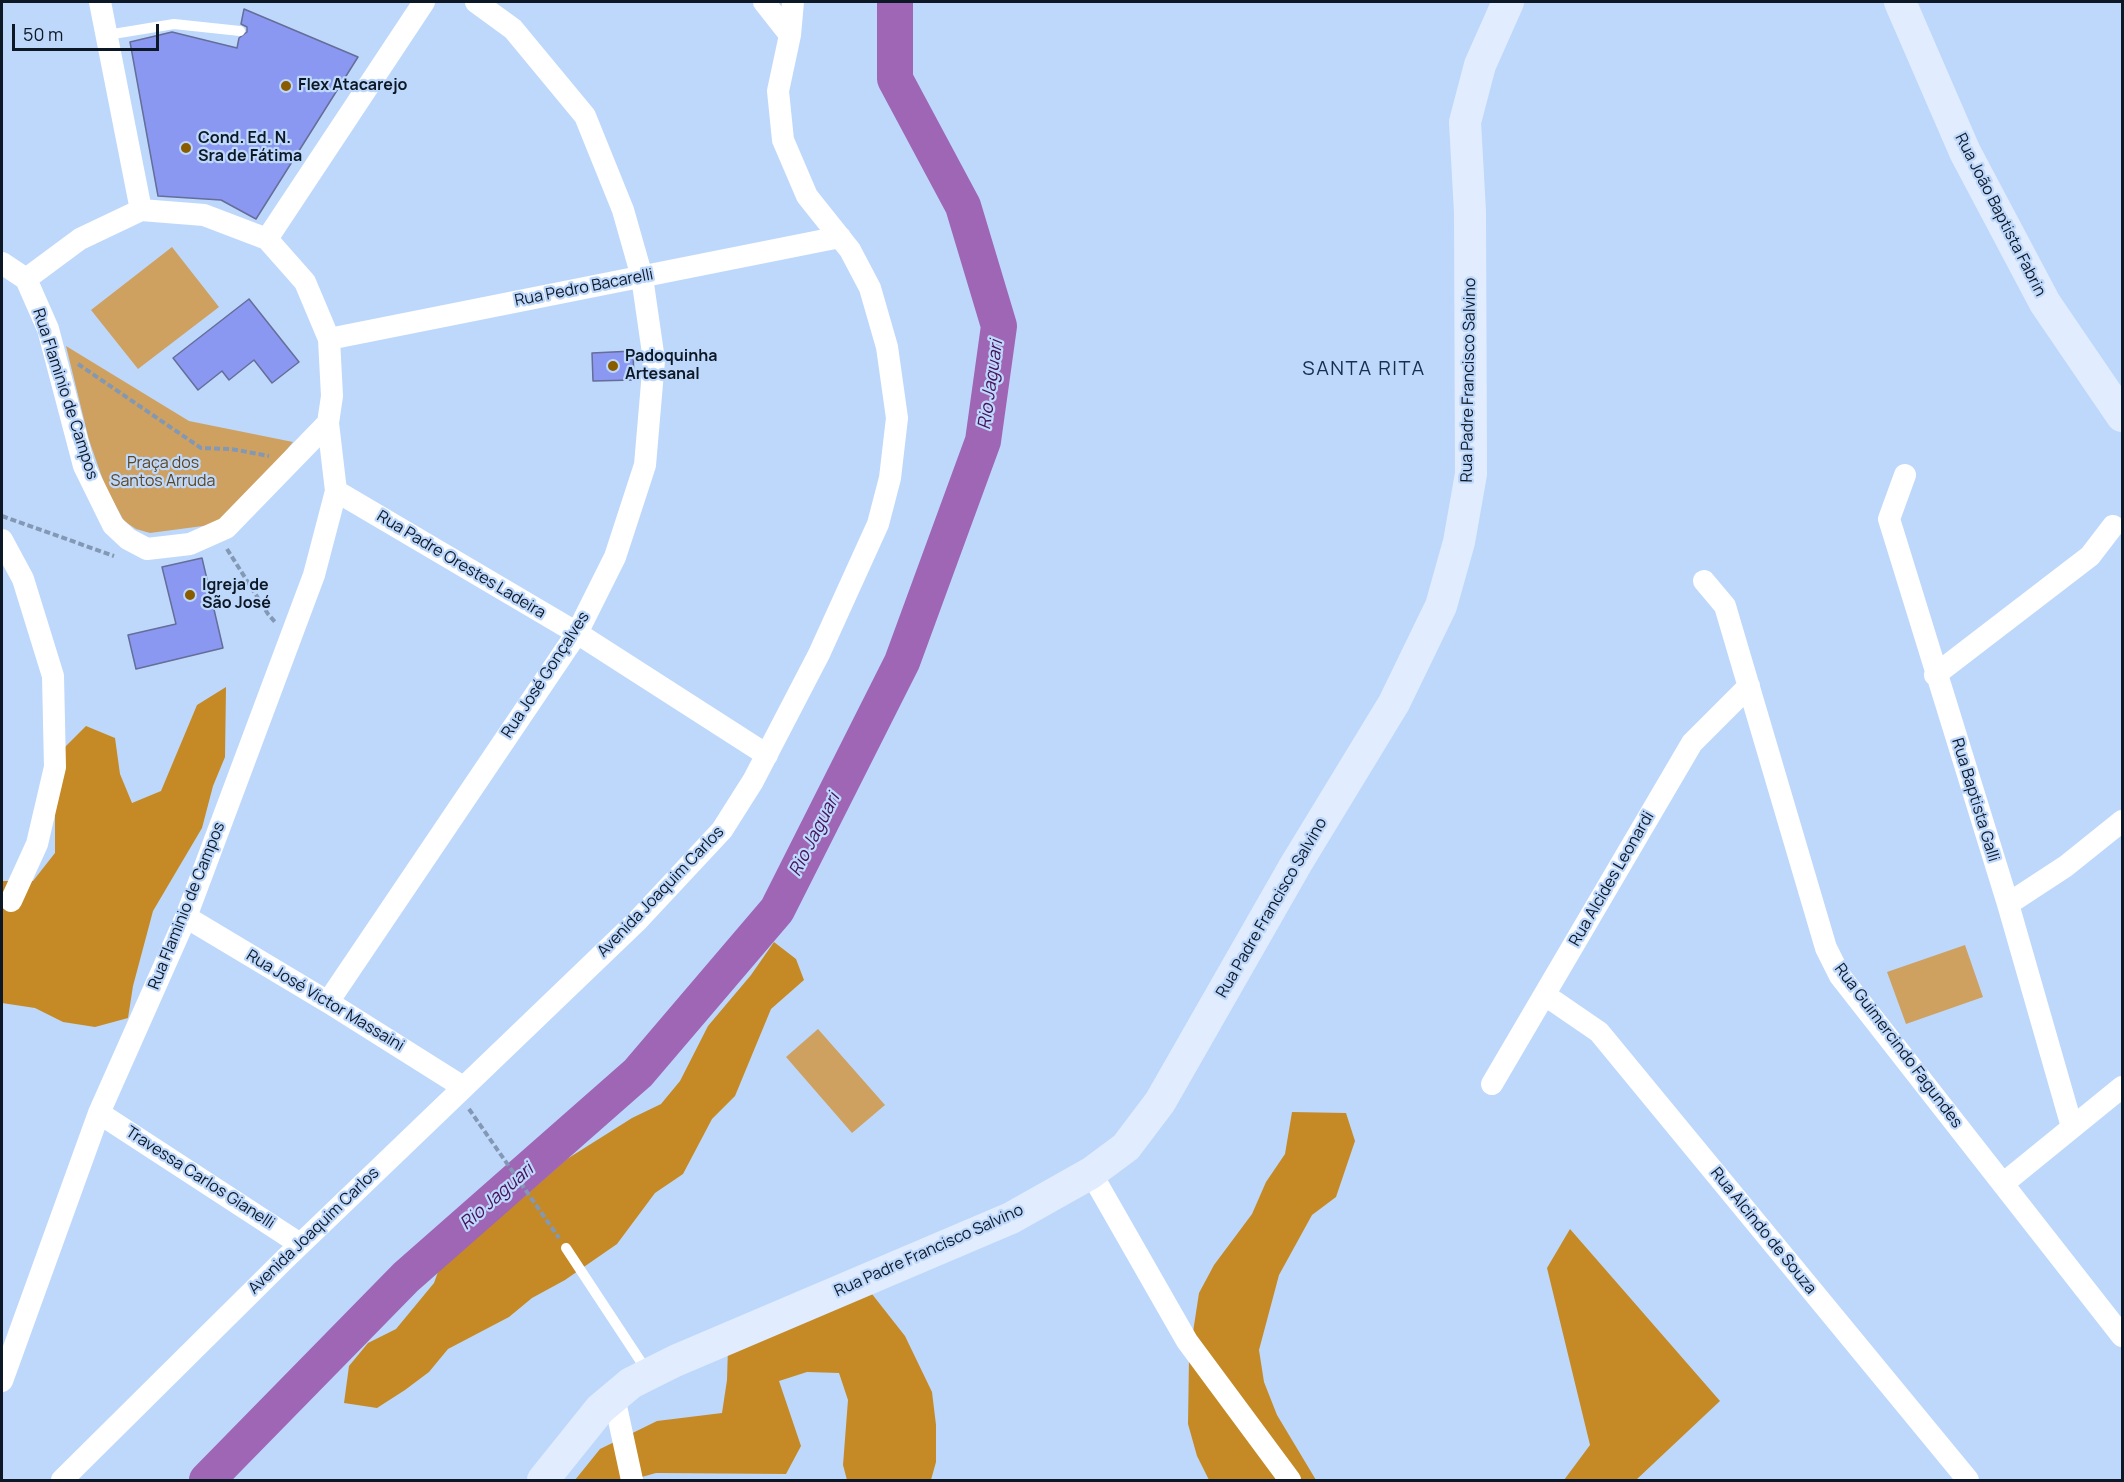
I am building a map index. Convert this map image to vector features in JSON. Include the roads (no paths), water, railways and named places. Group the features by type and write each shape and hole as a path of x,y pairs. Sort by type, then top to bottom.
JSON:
{"street":[{"path":"100,2 141,210"},
{"path":"267,239 424,2"},
{"name":"Rua José Gonçalves","path":"328,1002 577,633 615,557 645,465 654,360 642,277 623,210 585,116 513,29 476,2"},
{"path":"764,2 790,35"},
{"name":"Avenida Joaquim Carlos","path":"62,1480 300,1244 638,920 722,830 767,755 819,654 878,524 890,477 897,418 887,347 870,288 840,237 807,196 783,140 778,91 790,35 793,2"},
{"name":"Rua Padre Francisco Salvino","path":"543,1480 600,1409 631,1383 1011,1218 1091,1173 1126,1147 1160,1102 1296,864 1394,703 1441,606 1459,542 1471,474 1470,212 1466,122 1480,65 1508,2"},
{"name":"Rua João Baptista Fabrin","path":"1900,2 1965,152 2045,303 2122,416"},
{"name":"Rua Flaminio de Campos","path":"2,1381 99,1113 186,917 314,575 336,491 328,423 332,396 329,339 305,282 267,239 204,214 141,210 80,239 26,279 52,345 84,466 113,525 128,539 147,549 190,544 226,528 328,423"},
{"name":"Rua Pedro Bacarelli","path":"329,339 840,237"},
{"path":"2,263 26,279"},
{"name":"Rua Baptista Galli","path":"1905,475 1889,519 1935,675 2008,904 2073,1127"},
{"name":"Rua Padre Orestes Ladeira","path":"336,491 577,633 767,755"},
{"path":"1935,675 2090,556 2113,526"},
{"path":"2,540 23,579 53,676 55,767 37,844 11,901"},
{"name":"Rua Guimercindo Fagundes","path":"1704,581 1725,606 1826,948 1840,976 2122,1336"},
{"name":"Rua Alcides Leonardi","path":"1492,1084 1692,743 1749,686"},
{"path":"2008,904 2066,866 2122,821"},
{"name":"Rua José Victor Massaini","path":"186,917 328,1002 460,1090"},
{"name":"Rua Alcindo de Souza","path":"1545,995 1599,1032 1968,1480"},
{"path":"2004,1183 2122,1087"},
{"name":"Travessa Carlos Gianelli","path":"99,1113 300,1244"},
{"path":"1091,1173 1187,1341 1290,1480"},
{"path":"614,1397 632,1480"}],"lane":[{"path":"107,35 174,24 240,31"},
{"path":"566,1248 649,1374"}],"waterway":[{"name":"Rio Jaguari","path":"207,1480 406,1277 638,1073 777,910 902,662 983,441 999,326 963,206 895,79 895,2"}],"place":[{"name":"Flex Atacarejo","path":"286,86"},
{"name":"Cond. Ed. N. Sra de Fátima","path":"186,148"},
{"name":"Padoquinha Artesanal","path":"613,366"},
{"name":"Igreja de São José","path":"190,595"}],"district":[{"name":"SANTA RITA","path":"1364,369"}],"park label":[{"name":"Praça dos Santos Arruda","path":"163,473"}]}
